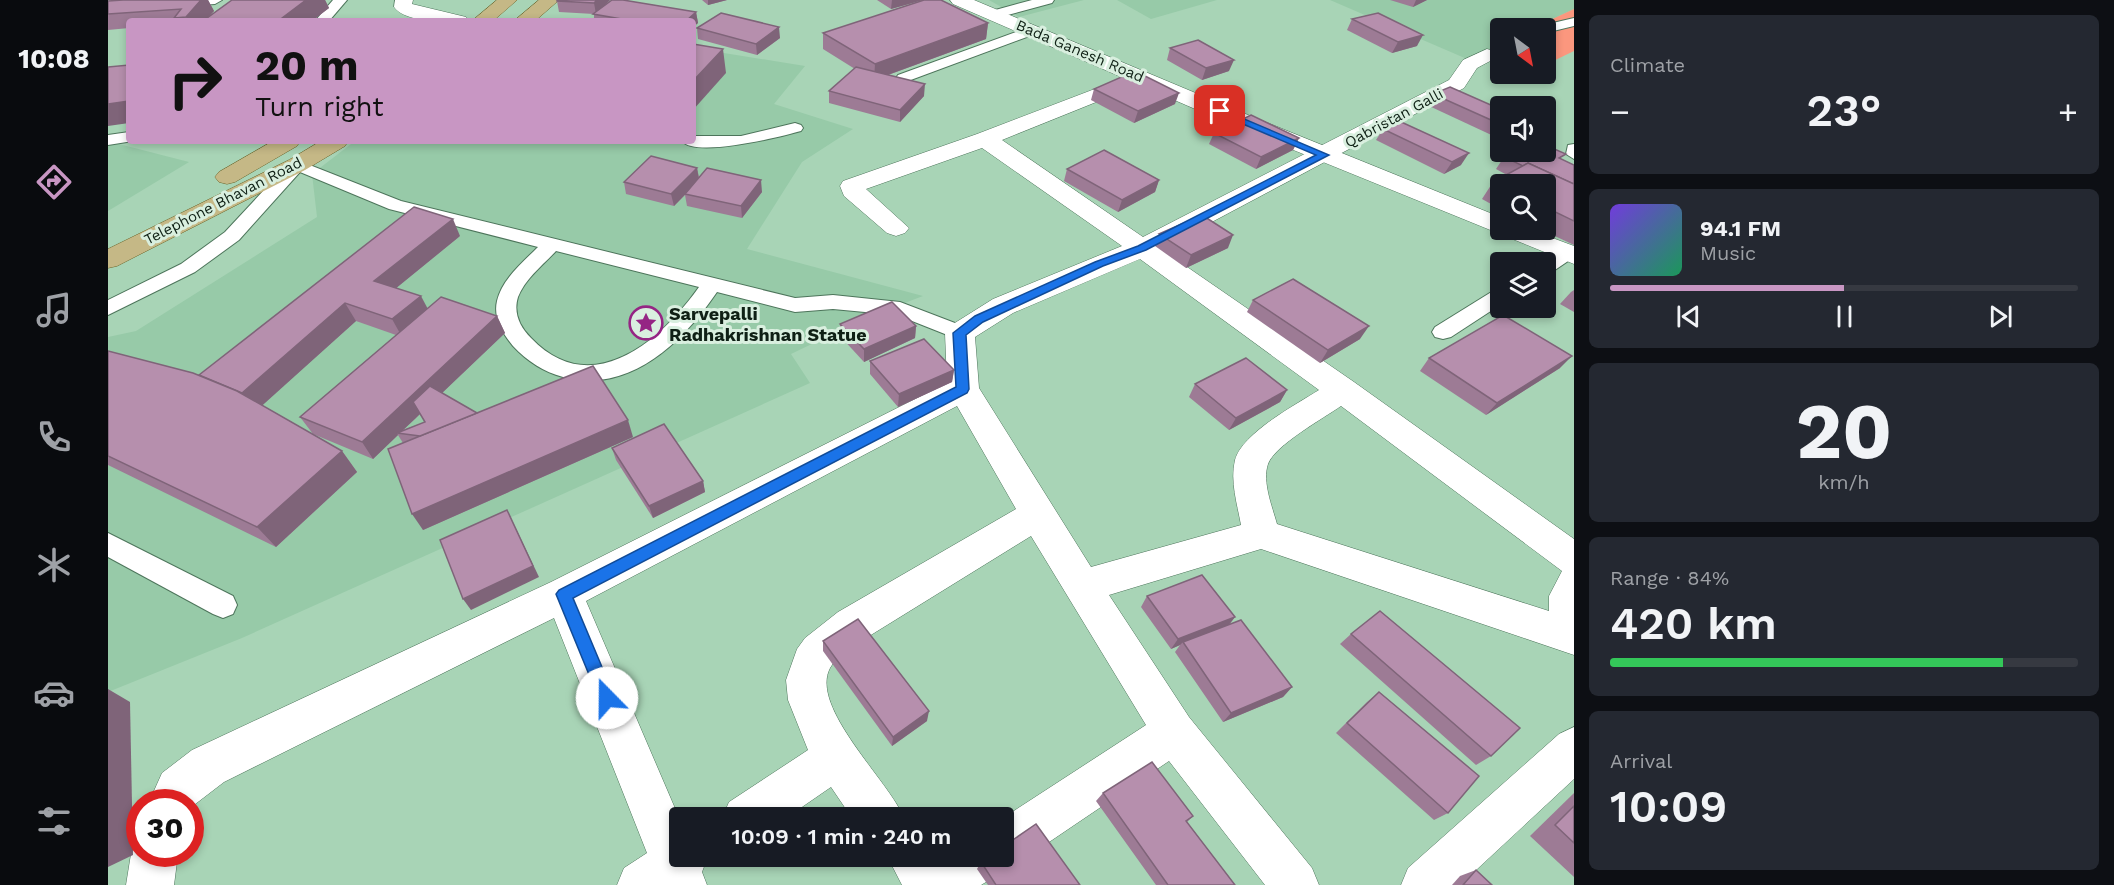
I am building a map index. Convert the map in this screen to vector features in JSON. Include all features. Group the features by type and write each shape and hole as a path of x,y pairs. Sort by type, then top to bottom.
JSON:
{"main road":[{"path":"485,18 508,0"},
{"path":"527,18 550,0"},
{"name":"Telephone Bhavan Road","path":"108,245 284,144"},
{"name":"Telephone Bhavan Road","path":"108,260 297,165 332,144"}],"street":[{"path":"404,0 403,7 444,18"},
{"name":"Bada Ganesh Road","path":"959,0 1324,155 1490,222"},
{"name":"Qabristan Galli","path":"960,333 1003,306 1142,248 1324,155 1457,84 1470,64 1490,54"},
{"path":"896,228 853,191 852,186 986,139 1141,77"},
{"path":"986,139 1343,390 1574,559"},
{"path":"1534,240 1571,255"},
{"path":"960,333 963,389 1037,514 1174,732 1295,885"},
{"path":"178,789 208,766 564,594 963,389"},
{"path":"1261,534 1250,485 1252,459 1276,433 1343,390"},
{"path":"873,807 837,758 810,707 806,682 810,662 830,640 852,625 1037,514"},
{"path":"1082,586 1261,534 1574,635"},
{"path":"1574,583 1569,591 1567,612 1574,635"},
{"path":"564,594 671,872"},
{"path":"1014,836 1174,732"},
{"path":"1425,885 1574,749"},
{"path":"762,807 837,758"},
{"path":"150,885 153,867"},
{"path":"918,867 934,883 966,867"}],"lane":[{"path":"168,4 215,0"},
{"path":"325,18 340,0"},
{"path":"993,15 1047,0"},
{"path":"1556,26 1574,22"},
{"path":"903,78 1030,31"},
{"path":"696,141 741,141 795,128"},
{"path":"108,140 126,137"},
{"path":"1574,149 1574,154"},
{"path":"108,308 188,268 232,236 297,165 395,205 551,245 795,306 833,302 900,309 960,333"},
{"path":"551,245 512,291 506,307 509,321 517,338 542,361 580,375 612,371 645,355 681,326 711,285"},
{"path":"1556,262 1571,255"},
{"path":"1443,332 1490,302"},
{"path":"108,544 223,605"}],"shaded area":[{"path":"989,0 1084,0 1019,17"},
{"path":"1117,0 1217,0 1151,19"},
{"path":"1330,0 1574,0 1574,9 1555,18 1490,18 1490,49 1467,59"},
{"path":"1574,9 1574,51 1556,60 1556,18"},
{"path":"696,48 805,66 774,104 853,129 802,162 747,249 923,296 868,317 791,354 810,383 242,638 108,692 108,337 136,331 317,217 312,174 351,144 696,144"},
{"path":"108,143 115,143 189,162 108,211"}],"building":[{"path":"201,0 186,17 174,18 181,9 108,14 108,1"},
{"path":"232,0 306,0 282,18 207,18"},
{"path":"557,0 597,0 594,3"},
{"path":"612,0 696,12 689,18 616,18 593,14"},
{"path":"924,0 941,0 988,23 875,64 823,33"},
{"path":"721,13 779,27 756,44 697,28"},
{"path":"1378,13 1423,35 1398,42 1352,19"},
{"path":"1198,40 1234,60 1206,68 1170,48"},
{"path":"696,44 723,49 696,78"},
{"path":"126,65 126,101 108,104 108,67"},
{"path":"856,67 925,84 900,110 829,91"},
{"path":"1135,71 1179,93 1138,111 1094,89"},
{"path":"1450,87 1490,105 1490,120 1433,94"},
{"path":"1251,115 1299,138 1261,157 1214,133"},
{"path":"1399,121 1469,153 1452,162 1383,129"},
{"path":"1104,150 1159,180 1122,200 1067,169"},
{"path":"1556,150 1566,154 1559,158 1574,165 1574,184 1528,163 1523,166 1515,162 1556,162"},
{"path":"651,156 697,168 671,194 624,182"},
{"path":"1528,163 1552,174 1508,174"},
{"path":"707,168 761,180 741,206 685,194"},
{"path":"1556,176 1574,184 1574,221 1556,212"},
{"path":"414,207 453,219 374,281 421,296 392,319 345,303 242,393 199,375"},
{"path":"1202,215 1233,235 1191,255 1159,234"},
{"path":"1293,279 1369,326 1328,350 1253,300"},
{"path":"441,297 497,316 362,442 300,417"},
{"path":"892,302 916,326 864,349 840,324"},
{"path":"1498,318 1508,318 1572,356 1497,403 1429,358"},
{"path":"924,339 954,370 899,394 870,361"},
{"path":"108,351 193,373 237,391 342,451 257,527 108,456"},
{"path":"1246,358 1287,390 1236,418 1195,384"},
{"path":"593,366 628,420 412,514 388,449"},
{"path":"430,386 477,413 420,436 397,433 425,422 413,402"},
{"path":"664,424 703,481 649,506 612,448"},
{"path":"507,510 533,566 463,599 440,540"},
{"path":"1202,575 1235,617 1178,639 1147,596"},
{"path":"1380,611 1520,728 1491,756 1351,634"},
{"path":"858,619 929,711 893,737 823,641"},
{"path":"1241,620 1292,687 1231,713 1183,642"},
{"path":"1379,692 1479,776 1448,813 1347,723"},
{"path":"1152,762 1193,816 1186,821 1235,885 1168,885 1103,793"},
{"path":"1574,806 1574,843 1555,825"},
{"path":"1036,824 1080,885 996,885 984,867 1014,867 1014,839"},
{"path":"1476,870 1492,885 1463,885"}],"place":[{"name":"Sarvepalli Radhakrishnan Statue","path":"646,323"}],"route":[{"path":"607,698 564,594 963,389 960,333 979,319 1003,306 1099,264 1142,248 1324,155 1220,111"}]}
